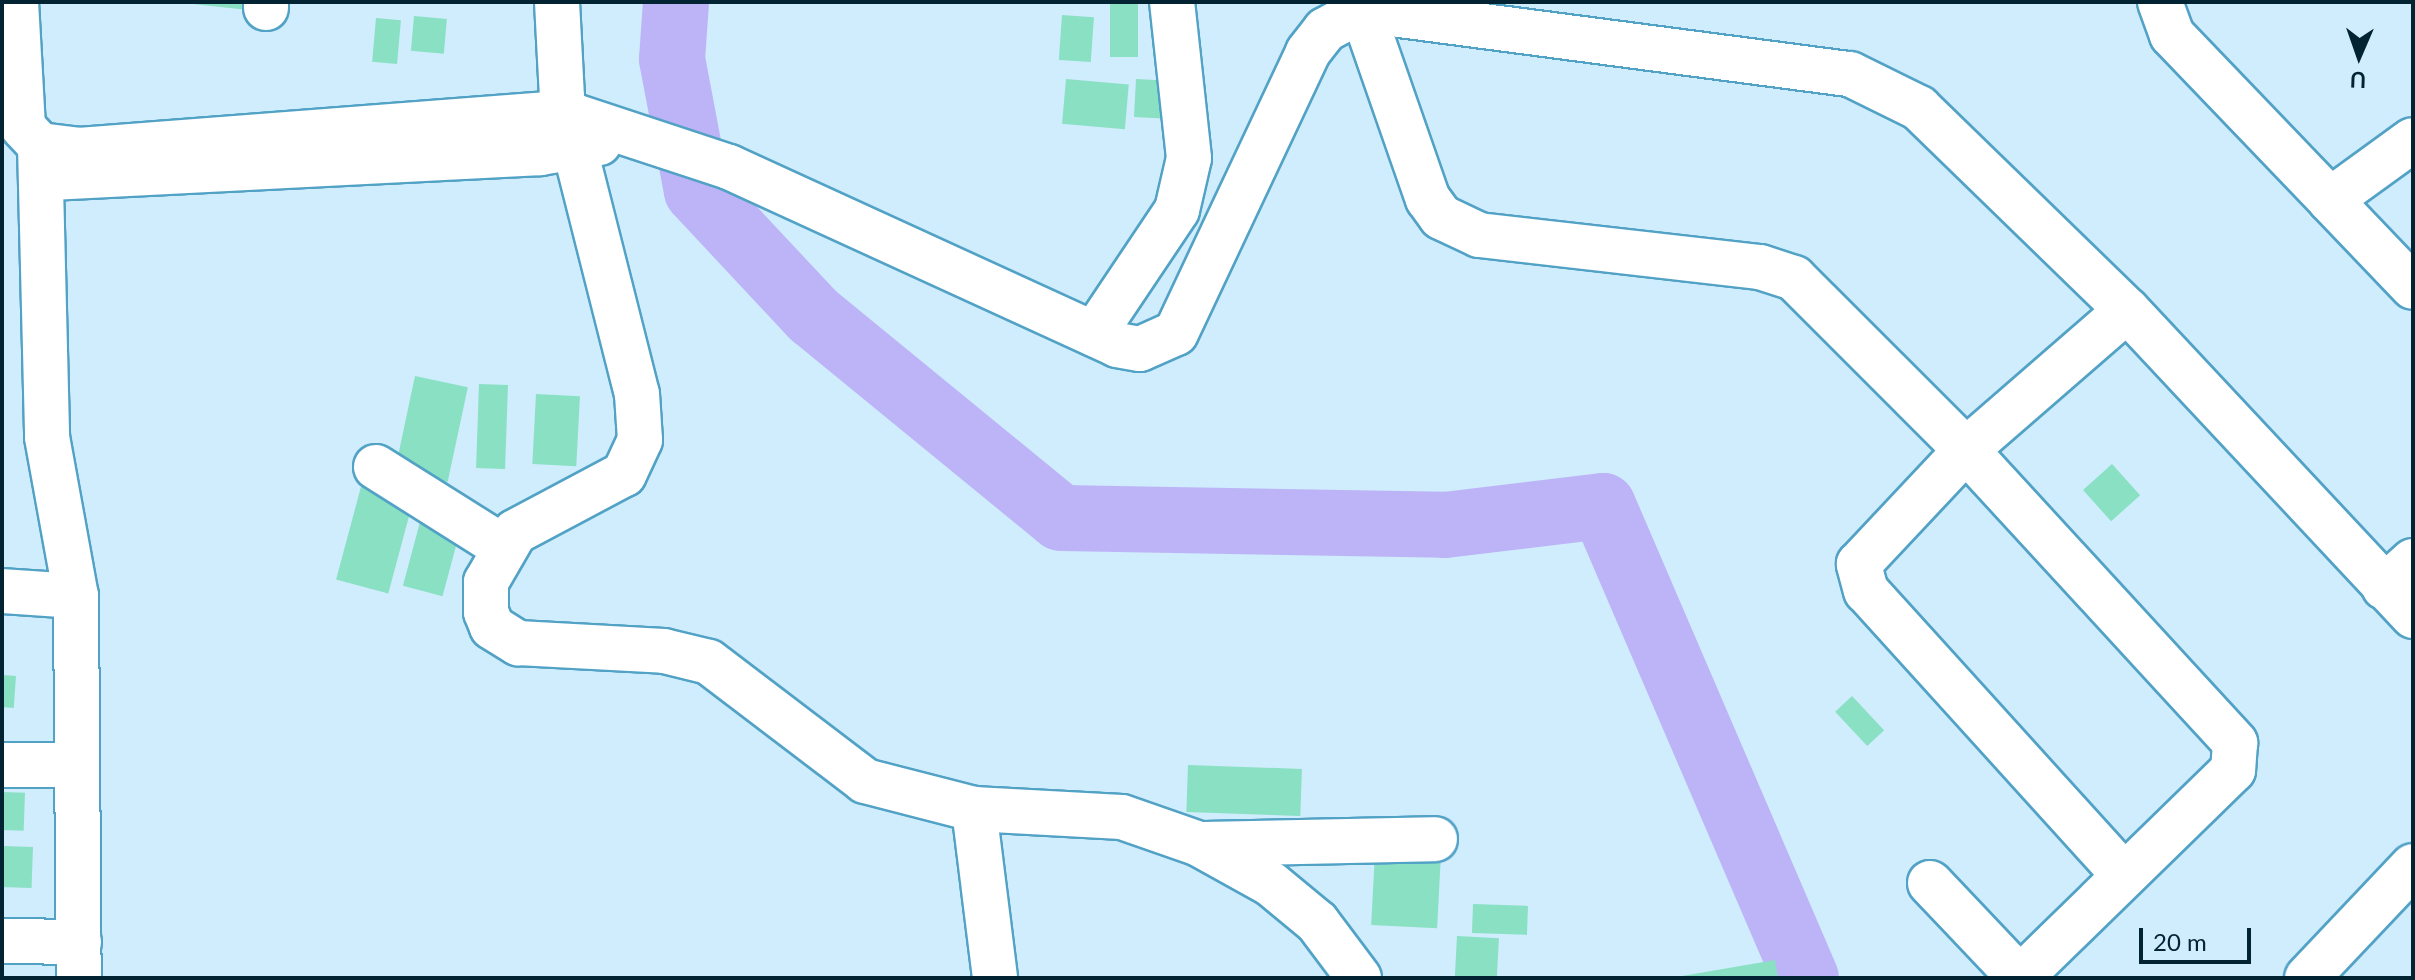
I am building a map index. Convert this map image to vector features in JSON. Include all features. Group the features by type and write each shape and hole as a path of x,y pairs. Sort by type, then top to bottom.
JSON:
{"street":[{"path":"2,941 79,960 76,596 47,437 16,2"},
{"path":"557,2 568,131 637,394 640,440 624,474 542,512 503,547 484,596 492,627 504,638 664,651 709,662 865,781 974,809 1107,815 1199,844 1317,922 1359,978"},
{"path":"1094,334 1177,210 1189,158 1172,2"},
{"path":"2160,2 2172,35 2413,287"},
{"path":"27,152 77,180 568,131 647,138 729,167 1094,334 1140,349 1176,333 1308,52 1325,30 1362,10 1813,65 1884,86 1919,108 2127,310 2403,588"},
{"path":"1362,10 1428,199 1441,217 1479,235 1777,270 1806,288 1966,450 2238,752 2233,770 2123,874 2020,978 1930,883"},
{"path":"2330,200 2413,140"},
{"path":"2123,874 1859,578 1863,552 1966,450 2127,310"},
{"path":"376,467 503,547"},
{"path":"2,591 76,596"},
{"path":"2,765 75,765"},
{"path":"974,809 995,978"},
{"path":"1199,844 1435,839"},
{"path":"2307,978 2413,866"}],"building":[{"path":"175,2 249,2 248,10"},
{"path":"1110,2 1138,2 1138,57 1110,57"},
{"path":"1062,15 1094,17 1091,62 1059,60"},
{"path":"414,16 447,19 444,54 411,51"},
{"path":"376,18 401,20 397,64 372,62"},
{"path":"1066,79 1129,84 1125,129 1062,124"},
{"path":"1136,79 1170,81 1168,119 1134,117"},
{"path":"415,376 468,387 448,482 395,471"},
{"path":"479,384 508,385 505,469 476,468"},
{"path":"536,394 580,396 576,466 532,464"},
{"path":"2112,464 2140,495 2111,521 2083,490"},
{"path":"362,483 414,497 388,594 336,580"},
{"path":"420,522 460,533 443,596 403,586"},
{"path":"2,675 16,676 14,708 2,707"},
{"path":"1852,696 1884,730 1867,746 1835,712"},
{"path":"1188,765 1302,769 1300,816 1186,812"},
{"path":"2,792 25,793 24,831 2,830"},
{"path":"2,846 33,847 32,888 2,887"},
{"path":"1375,852 1441,855 1437,928 1371,925"},
{"path":"1473,904 1528,906 1527,935 1472,933"},
{"path":"1457,936 1499,938 1497,978 1455,978"},
{"path":"1775,960 1778,978 1682,978 1682,976"}],"waterway":[{"path":"676,2 672,59 697,191 813,315 1061,518 1445,525 1603,506 1806,978"}]}
